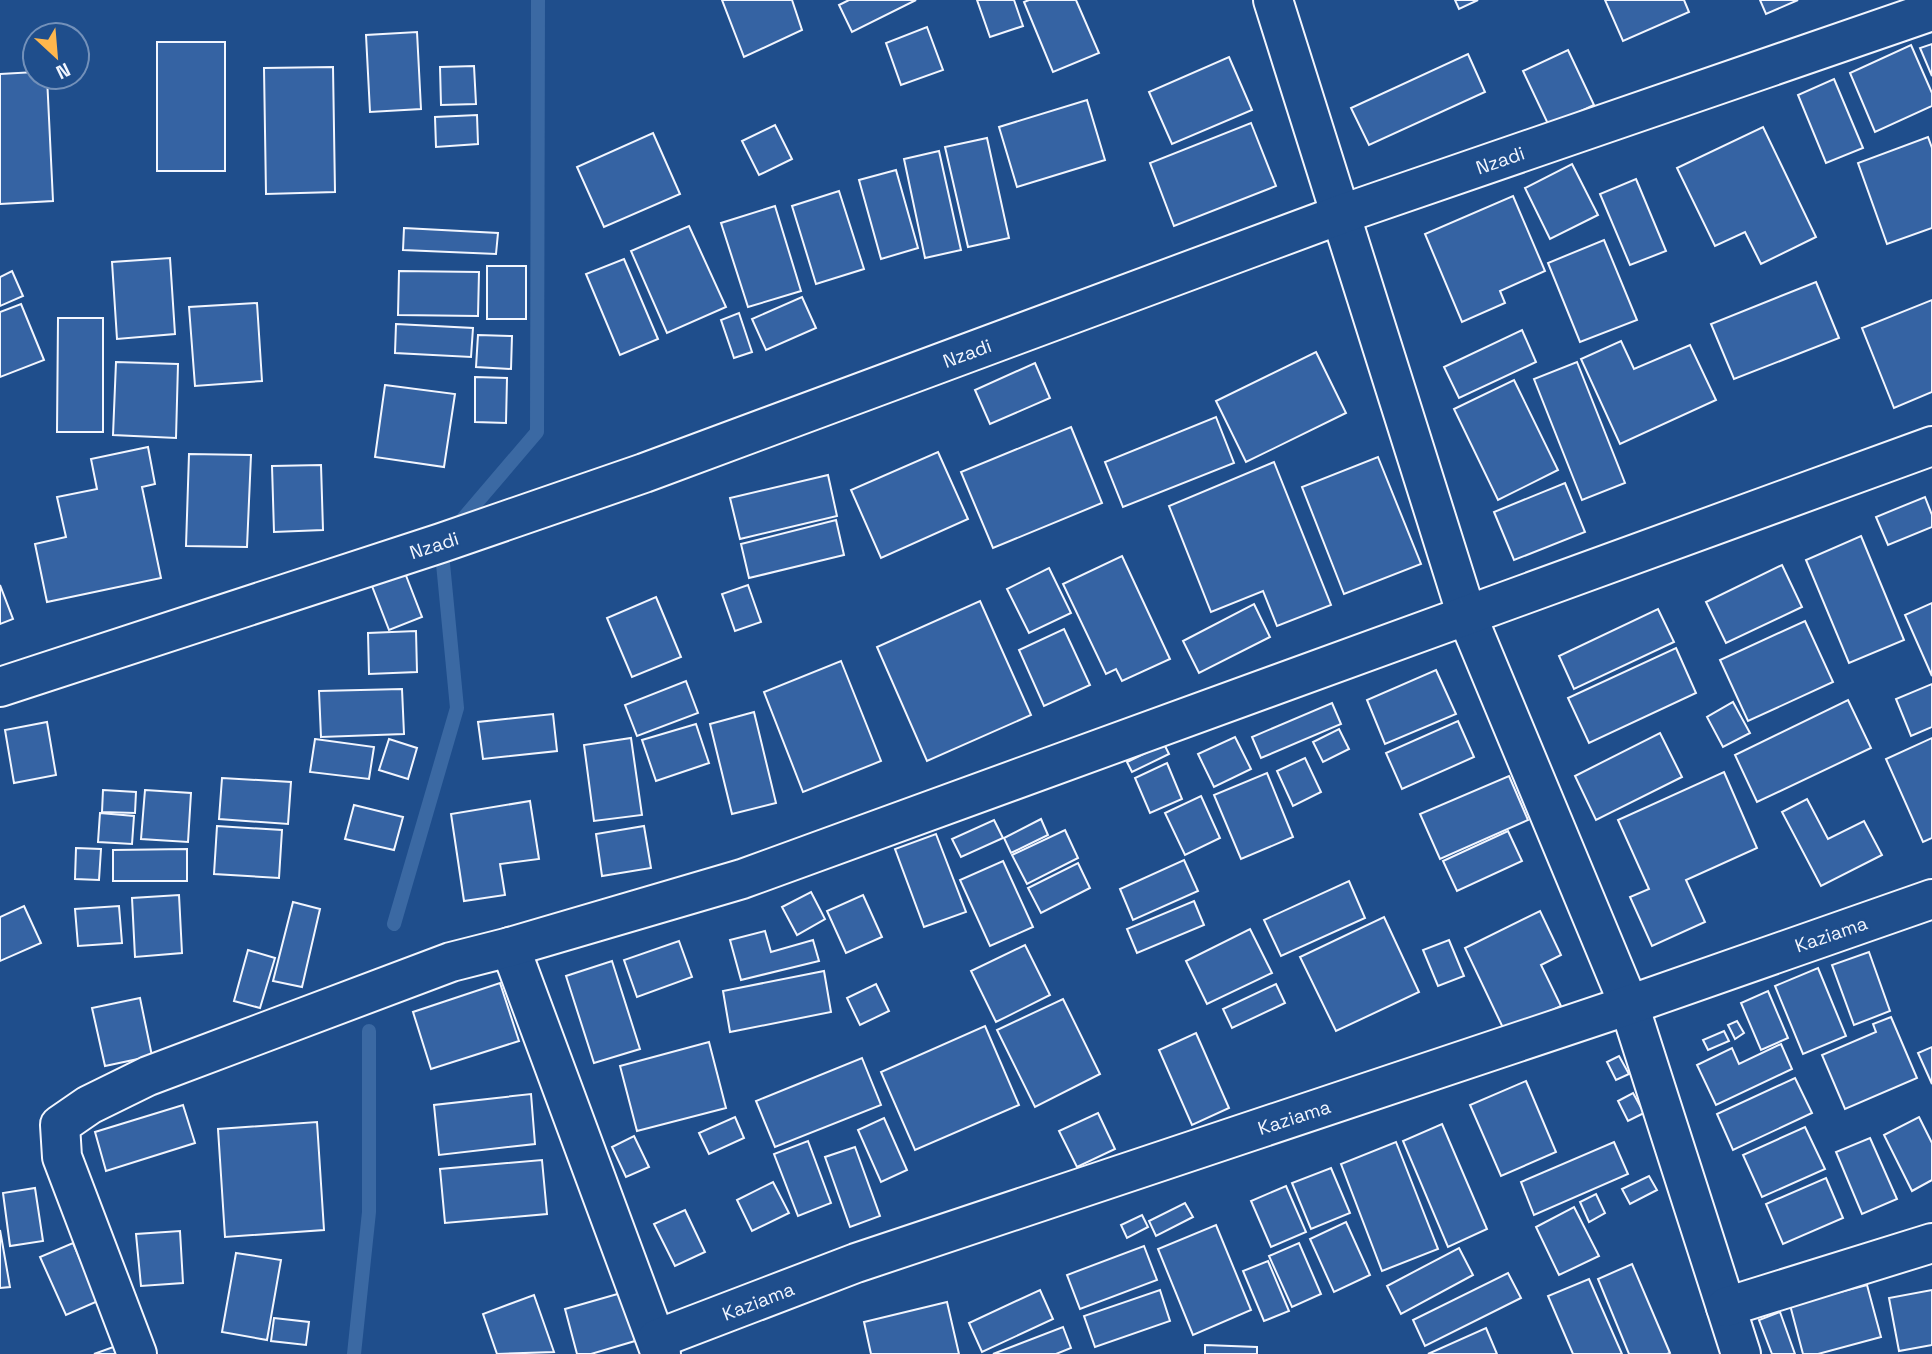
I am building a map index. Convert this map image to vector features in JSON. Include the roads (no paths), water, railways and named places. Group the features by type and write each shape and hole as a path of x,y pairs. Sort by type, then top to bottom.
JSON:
{"street":[{"path":"1273,0 1467,616 1629,1005 1741,1354"},
{"name":"Nzadi","path":"0,687 441,543 644,473 1342,214 1932,11"},
{"path":"137,1354 62,1157 60,1125 89,1105 148,1076 451,962 742,880 1932,446"},
{"name":"Kaziama","path":"659,1346 856,1263 1629,1005 1932,899"},
{"path":"510,947 659,1346"},
{"path":"1726,1307 1932,1243"}],"waterway":[{"path":"455,528 537,432 538,0"},
{"path":"394,924 457,708 441,543"},
{"path":"354,1354 369,1212 369,1031"}]}
